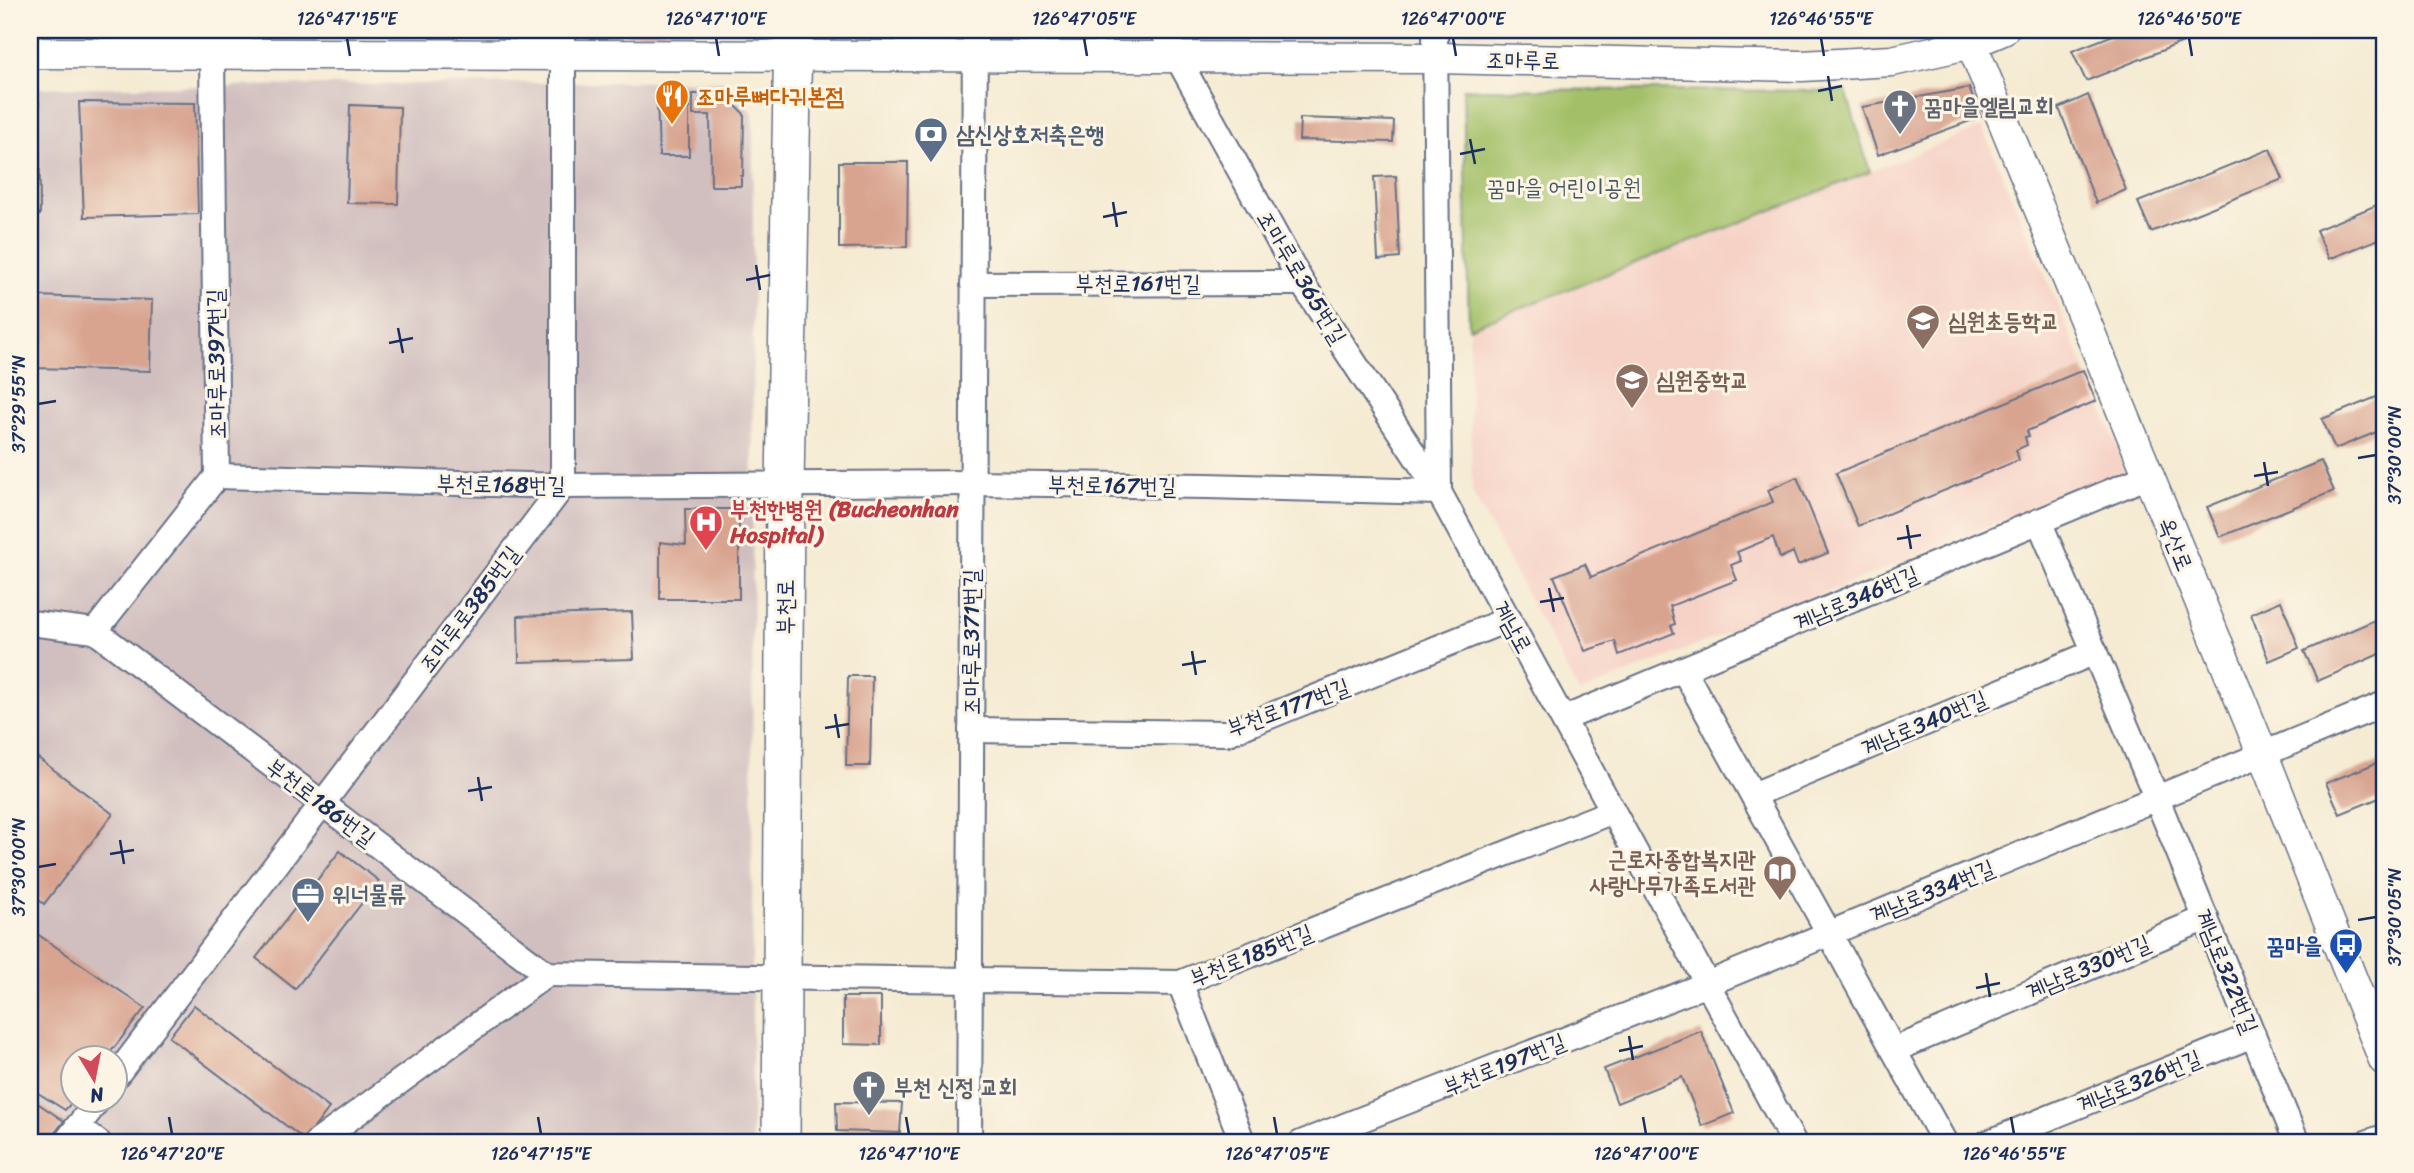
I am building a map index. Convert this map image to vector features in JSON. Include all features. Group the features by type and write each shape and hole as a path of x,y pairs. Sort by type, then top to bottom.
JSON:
{"main road":[{"name":"부천로","path":"781,1143 785,485 793,42"}],"street":[{"name":"조마루로365번길","path":"1162,30 1302,283 1439,492"},
{"name":"조마루로","path":"30,53 212,55 563,42 793,42 974,43 1176,57 1435,44 1851,65 1906,58 1969,36 2004,30"},
{"name":"옥산로","path":"1969,36 2263,755 2384,1060"},
{"path":"563,42 563,486"},
{"name":"조마루로371번길","path":"969,1143 974,43"},
{"name":"계남로","path":"1435,44 1439,492 1707,984 1789,1142"},
{"name":"조마루로397번길","path":"212,55 217,476"},
{"name":"부천로161번길","path":"973,284 1302,283"},
{"path":"30,623 95,631 217,476"},
{"name":"부천로168번길","path":"217,476 563,486 785,485"},
{"name":"계남로346번길","path":"1563,719 2148,476"},
{"name":"부천로167번길","path":"785,485 1207,485 1439,492"},
{"name":"조마루로385번길","path":"130,1057 563,486"},
{"path":"2039,521 2157,799"},
{"name":"부천로177번길","path":"971,730 1228,733 1509,619"},
{"name":"부천로186번길","path":"95,631 547,974"},
{"name":"계남로340번길","path":"1753,795 2095,652"},
{"path":"1683,669 1945,1143"},
{"name":"계남로334번길","path":"1707,984 2384,704"},
{"name":"계남로322번길","path":"2157,799 2297,1143"},
{"name":"부천로185번길","path":"782,976 1180,983 1613,811"},
{"name":"계남로330번길","path":"1894,1050 2206,918"},
{"path":"316,1143 547,974 782,976"},
{"path":"1180,983 1243,1143"},
{"name":"부천로197번길","path":"1301,1143 1707,984"},
{"name":"계남로326번길","path":"1987,1143 2253,1035"},
{"path":"87,1114 71,1135 99,1143"},
{"path":"2366,1143 2384,1137"}],"shaded area":[{"path":"1448,30 1885,30 1849,37 1448,34"},
{"path":"723,81 753,114 752,1143 30,1143 30,88"},
{"path":"1982,127 2128,470 1579,693 1472,492 1469,328"}],"green space":[{"name":"꿈마을 어린이공원","path":"1463,89 1846,91 1870,172 1469,328"}],"building":[{"path":"581,30 615,30 615,34 581,34"},
{"path":"625,30 679,30 679,34 625,34"},
{"path":"2126,30 2213,30 2086,81 2072,51"},
{"name":"꿈마을엘림교회","path":"1969,88 1981,117 1878,155 1862,107"},
{"path":"693,94 724,94 744,114 741,186 711,186 710,115 693,115"},
{"path":"689,95 689,156 659,156 657,96"},
{"path":"2088,95 2126,190 2096,203 2059,108"},
{"path":"79,102 195,103 198,214 84,217"},
{"path":"30,103 39,103 40,215 30,215"},
{"path":"350,105 400,107 398,204 347,203"},
{"path":"1300,118 1394,121 1393,142 1299,140"},
{"path":"2270,149 2283,179 2151,232 2138,202"},
{"path":"839,162 908,162 907,247 839,248"},
{"path":"1396,176 1400,258 1378,260 1374,177"},
{"path":"2384,202 2384,237 2329,259 2316,230"},
{"path":"36,296 152,300 150,371 33,368"},
{"path":"2083,370 2096,401 2027,431 2027,445 2016,450 2019,460 1858,526 1836,473"},
{"path":"2384,394 2384,429 2335,449 2322,419"},
{"path":"2321,461 2334,491 2220,537 2207,507"},
{"path":"1797,477 1828,553 1798,565 1793,552 1780,558 1773,537 1737,552 1741,561 1731,565 1737,580 1670,606 1675,624 1671,626 1674,633 1619,655 1615,641 1585,651 1554,576 1585,564 1591,577 1773,502 1768,490"},
{"path":"685,509 739,509 739,599 660,599 660,542 686,545"},
{"path":"2281,601 2299,648 2269,661 2251,614"},
{"path":"632,612 634,659 519,662 518,616"},
{"path":"2384,616 2384,652 2318,681 2304,651"},
{"path":"848,676 872,676 870,766 846,766"},
{"path":"34,755 113,814 44,904 30,893 30,760"},
{"path":"2384,760 2384,796 2340,814 2326,783"},
{"path":"340,851 379,881 295,989 256,958"},
{"path":"30,929 145,1008 117,1044 60,1044 60,1107 30,1088"},
{"path":"843,997 881,997 881,1045 843,1044"},
{"path":"194,1005 329,1108 305,1140 169,1037"},
{"path":"1701,1031 1734,1113 1702,1126 1682,1077 1617,1103 1604,1069"},
{"path":"30,1098 64,1121 47,1143 30,1143"},
{"name":"부천 신정 교회","path":"836,1102 902,1103 900,1133 837,1131"}],"place":[{"name":"조마루뼈다귀본점","path":"672,126"},
{"name":"꿈마을엘림교회","path":"1900,136"},
{"name":"삼신상호저축은행","path":"931,164"},
{"name":"심원초등학교","path":"1923,351"},
{"name":"심원중학교","path":"1632,410"},
{"name":"부천한병원 (Bucheonhan Hospital)","path":"706,552"},
{"name":"근로자종합복지관 사랑나무가족도서관","path":"1780,902"},
{"name":"위너물류","path":"308,924"},
{"name":"꿈마을","path":"2346,975"},
{"name":"부천 신정 교회","path":"869,1117"}]}
